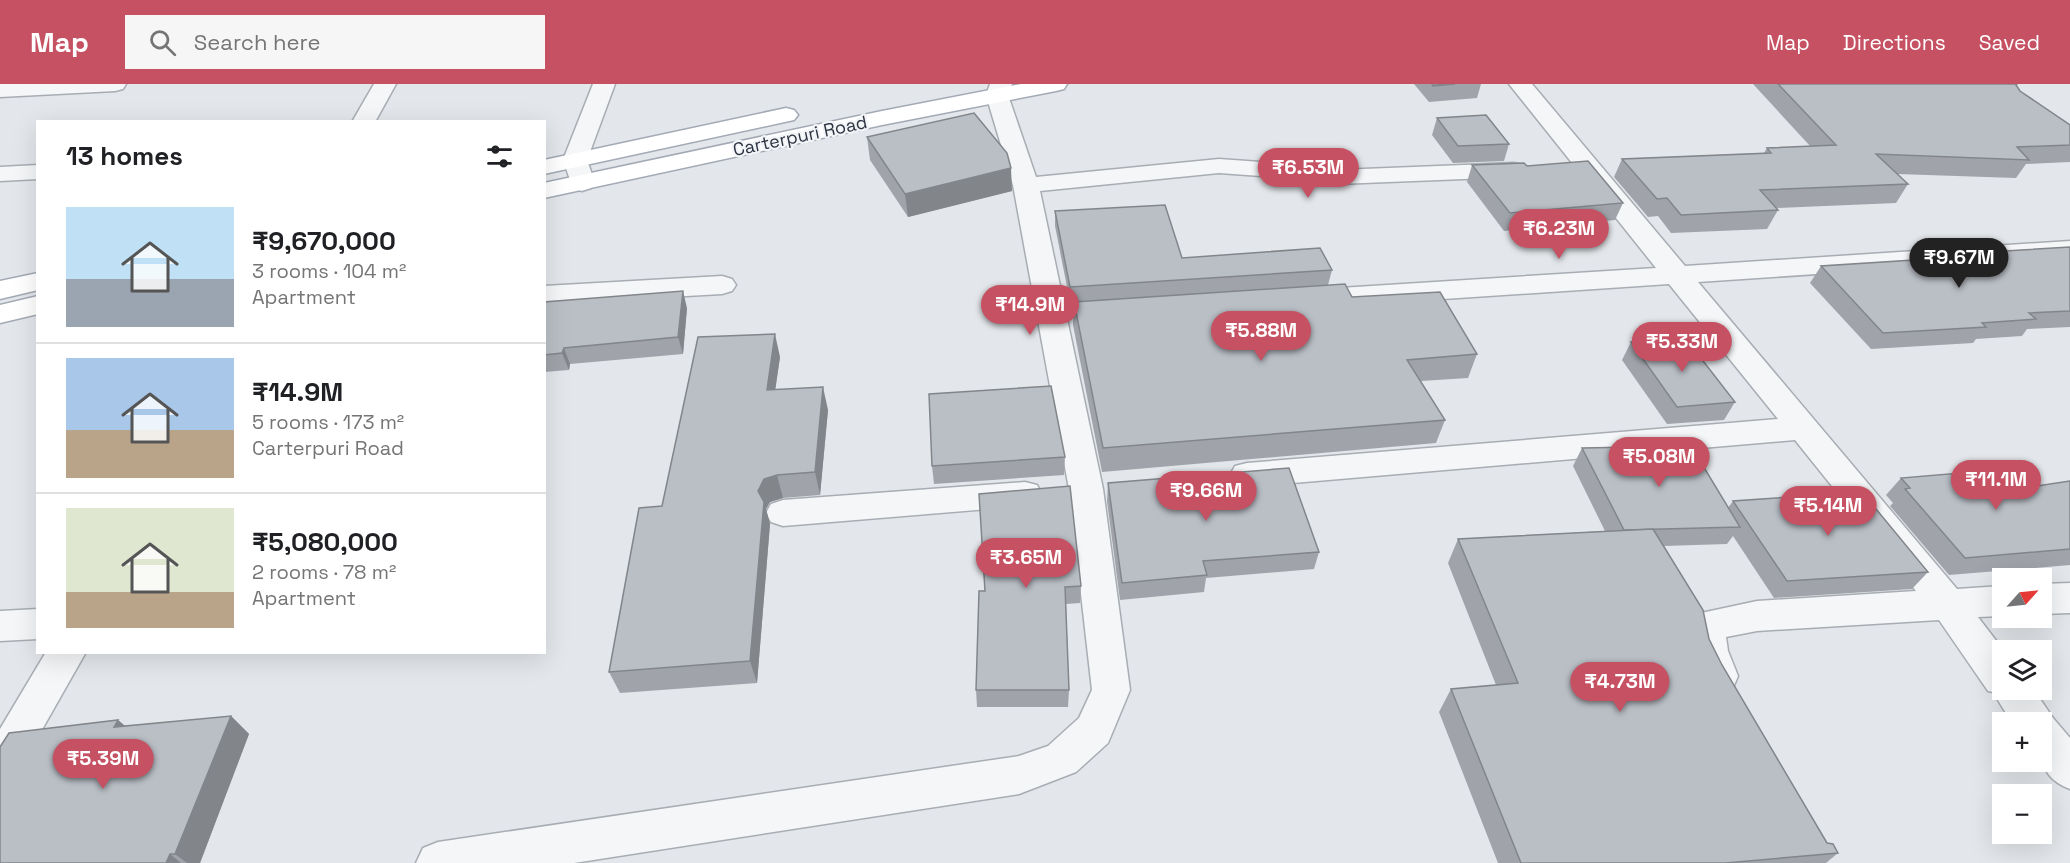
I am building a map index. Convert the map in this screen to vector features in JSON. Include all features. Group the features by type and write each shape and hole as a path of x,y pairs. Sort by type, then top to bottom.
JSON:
{"main road":[{"name":"Carterpuri Road","path":"546,167 578,172 999,89 1056,84"},
{"name":"Carterpuri Road","path":"546,190 578,172 812,110"},
{"path":"0,290 36,281"},
{"path":"0,314 36,305"}],"street":[{"path":"0,90 115,84"},
{"path":"364,120 385,84"},
{"path":"578,172 604,84"},
{"path":"1520,84 1564,168 1677,275 1948,604 1992,665"},
{"path":"438,863 1019,775 1062,759 1094,730 1111,690 1062,314 999,89"},
{"path":"1026,185 1219,166 1261,169 1314,178 1564,168"},
{"path":"0,174 36,172"},
{"path":"1286,301 2070,249"},
{"path":"546,295 722,285"},
{"path":"1215,478 1804,428"},
{"path":"783,513 1121,486"},
{"path":"2052,599 2070,598"},
{"path":"1735,705 1709,651 1706,635 1714,624 1757,616 1992,602"},
{"path":"0,626 36,624"},
{"path":"0,766 66,654"},
{"path":"2052,746 2070,770"}],"building":[{"path":"1432,84 1455,84 1433,86"},
{"path":"1778,84 2017,84 2020,91 2070,125 2070,145 2017,147 2029,160 1876,154 1908,184 1760,190 1778,210 1681,215 1667,198 1657,199 1622,159 1771,153 1767,148 1836,145"},
{"path":"974,113 1007,153 1011,168 905,194 867,137"},
{"path":"1486,115 1509,144 1458,146 1437,118"},
{"path":"1588,161 1623,203 1510,213 1472,165 1524,163 1527,166"},
{"path":"1165,205 1182,258 1320,248 1332,270 1070,287 1055,211"},
{"path":"2070,247 2070,311 2029,313 2036,319 1982,323 1986,327 1883,333 1821,266 1976,256 1973,253"},
{"path":"1345,284 1352,297 1440,292 1477,354 1407,360 1445,420 1103,448 1074,302"},
{"path":"683,291 678,337 564,348 562,353 546,355 546,302"},
{"path":"775,334 767,390 823,387 815,472 777,475 764,479 758,491 764,502 750,661 609,672 639,508 662,506 698,337"},
{"path":"1686,339 1735,402 1677,407 1631,342"},
{"path":"1051,386 1065,457 932,466 929,394"},
{"path":"1691,446 1740,527 1624,530 1582,448"},
{"path":"1289,468 1319,552 1203,561 1207,575 1122,583 1108,483"},
{"path":"2020,468 2037,486 2070,481 2070,549 1965,558 1905,489 1910,488 1901,478"},
{"path":"1070,486 1081,586 1065,587 1069,690 976,690 979,591 985,591 979,494"},
{"path":"1862,492 1928,572 1787,581 1733,501"},
{"path":"1653,529 1703,610 1709,639 1722,665 1827,843 1833,844 1838,853 1725,863 1521,863 1451,689 1518,683 1458,539"},
{"path":"231,716 175,854 170,854 166,863 0,863 0,747 9,733 118,720 114,727"}]}
